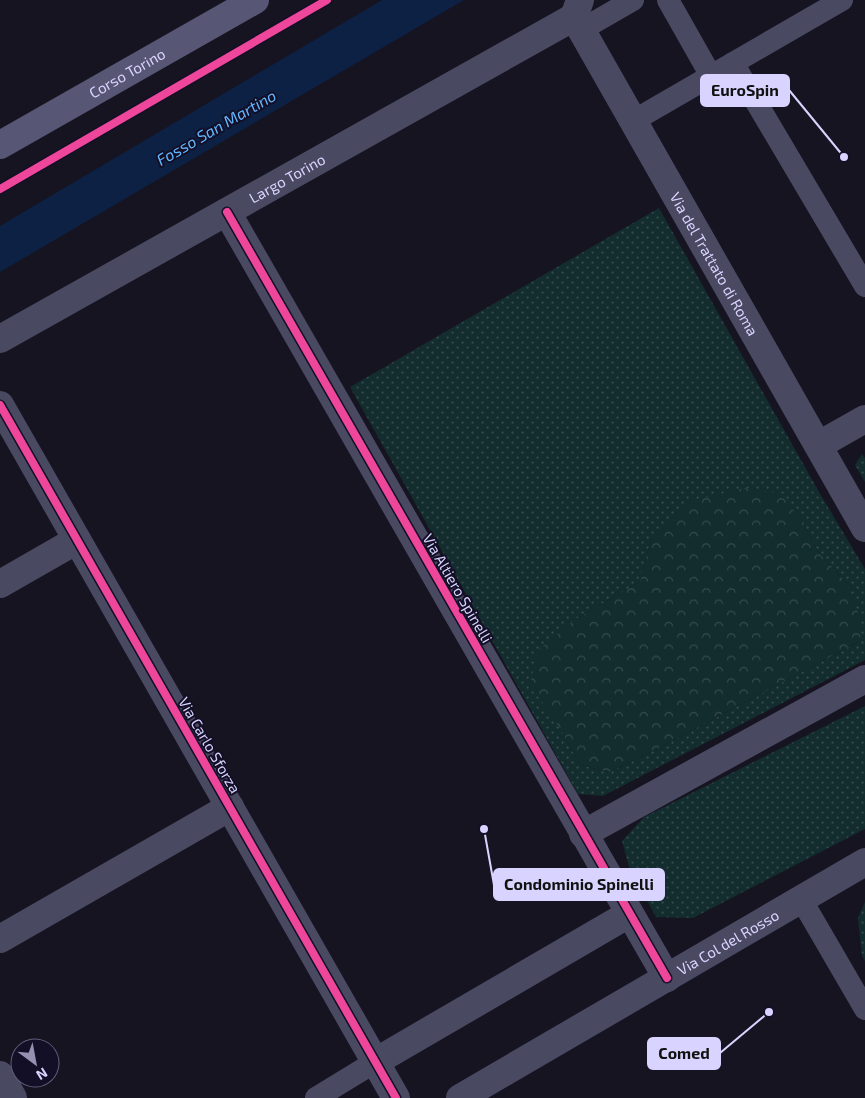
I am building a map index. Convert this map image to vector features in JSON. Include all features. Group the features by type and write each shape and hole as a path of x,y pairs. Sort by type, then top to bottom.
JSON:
{"main road":[{"name":"Corso Torino","path":"0,145 254,0"}],"street":[{"name":"Via del Trattato di Roma","path":"578,16 633,121 865,528"},
{"name":"Largo Torino","path":"0,339 578,16"},
{"name":"Via Altiero Spinelli","path":"227,212 667,978"},
{"name":"Via Carlo Sforza","path":"0,405 396,1098"},
{"path":"819,445 865,419"},
{"path":"0,584 77,540"},
{"path":"583,834 865,679"},
{"path":"0,939 230,807"},
{"name":"Via Col del Rosso","path":"460,1098 865,862"},
{"path":"375,1062 629,914"},
{"path":"0,1075 13,1098"}],"lane":[{"path":"578,16 633,0"},
{"path":"668,0 711,76"},
{"path":"633,121 842,0"},
{"path":"733,63 865,286"},
{"path":"801,900 865,1009"},
{"path":"316,1098 375,1062"}],"green space":[{"path":"659,208 819,492 865,569 865,660 603,796 578,794 350,387","holes":["801,519 818,552 847,583 860,641 655,750 609,772 580,765 561,730 576,619 640,582 651,539"]},
{"path":"862,454 865,458 865,482 855,465"},
{"path":"745,488 779,493 801,519 818,552 847,583 861,620 860,641 655,750 609,772 580,765 561,730 530,685 538,650 576,619 640,582 651,539 689,502"},
{"path":"865,706 865,829 693,918 656,917 629,867 622,841 644,817"},
{"path":"865,902 865,961 862,956 858,918"}],"water":[{"name":"Fosso San Martino","path":"382,0 464,0 0,272 0,226"}],"cycle path":[{"path":"0,189 327,0"},
{"path":"227,212 667,978"},
{"path":"0,405 396,1098"}],"place":[{"name":"EuroSpin","path":"844,157"},
{"name":"Condominio Spinelli","path":"484,829"},
{"name":"Comed","path":"769,1012"}]}
